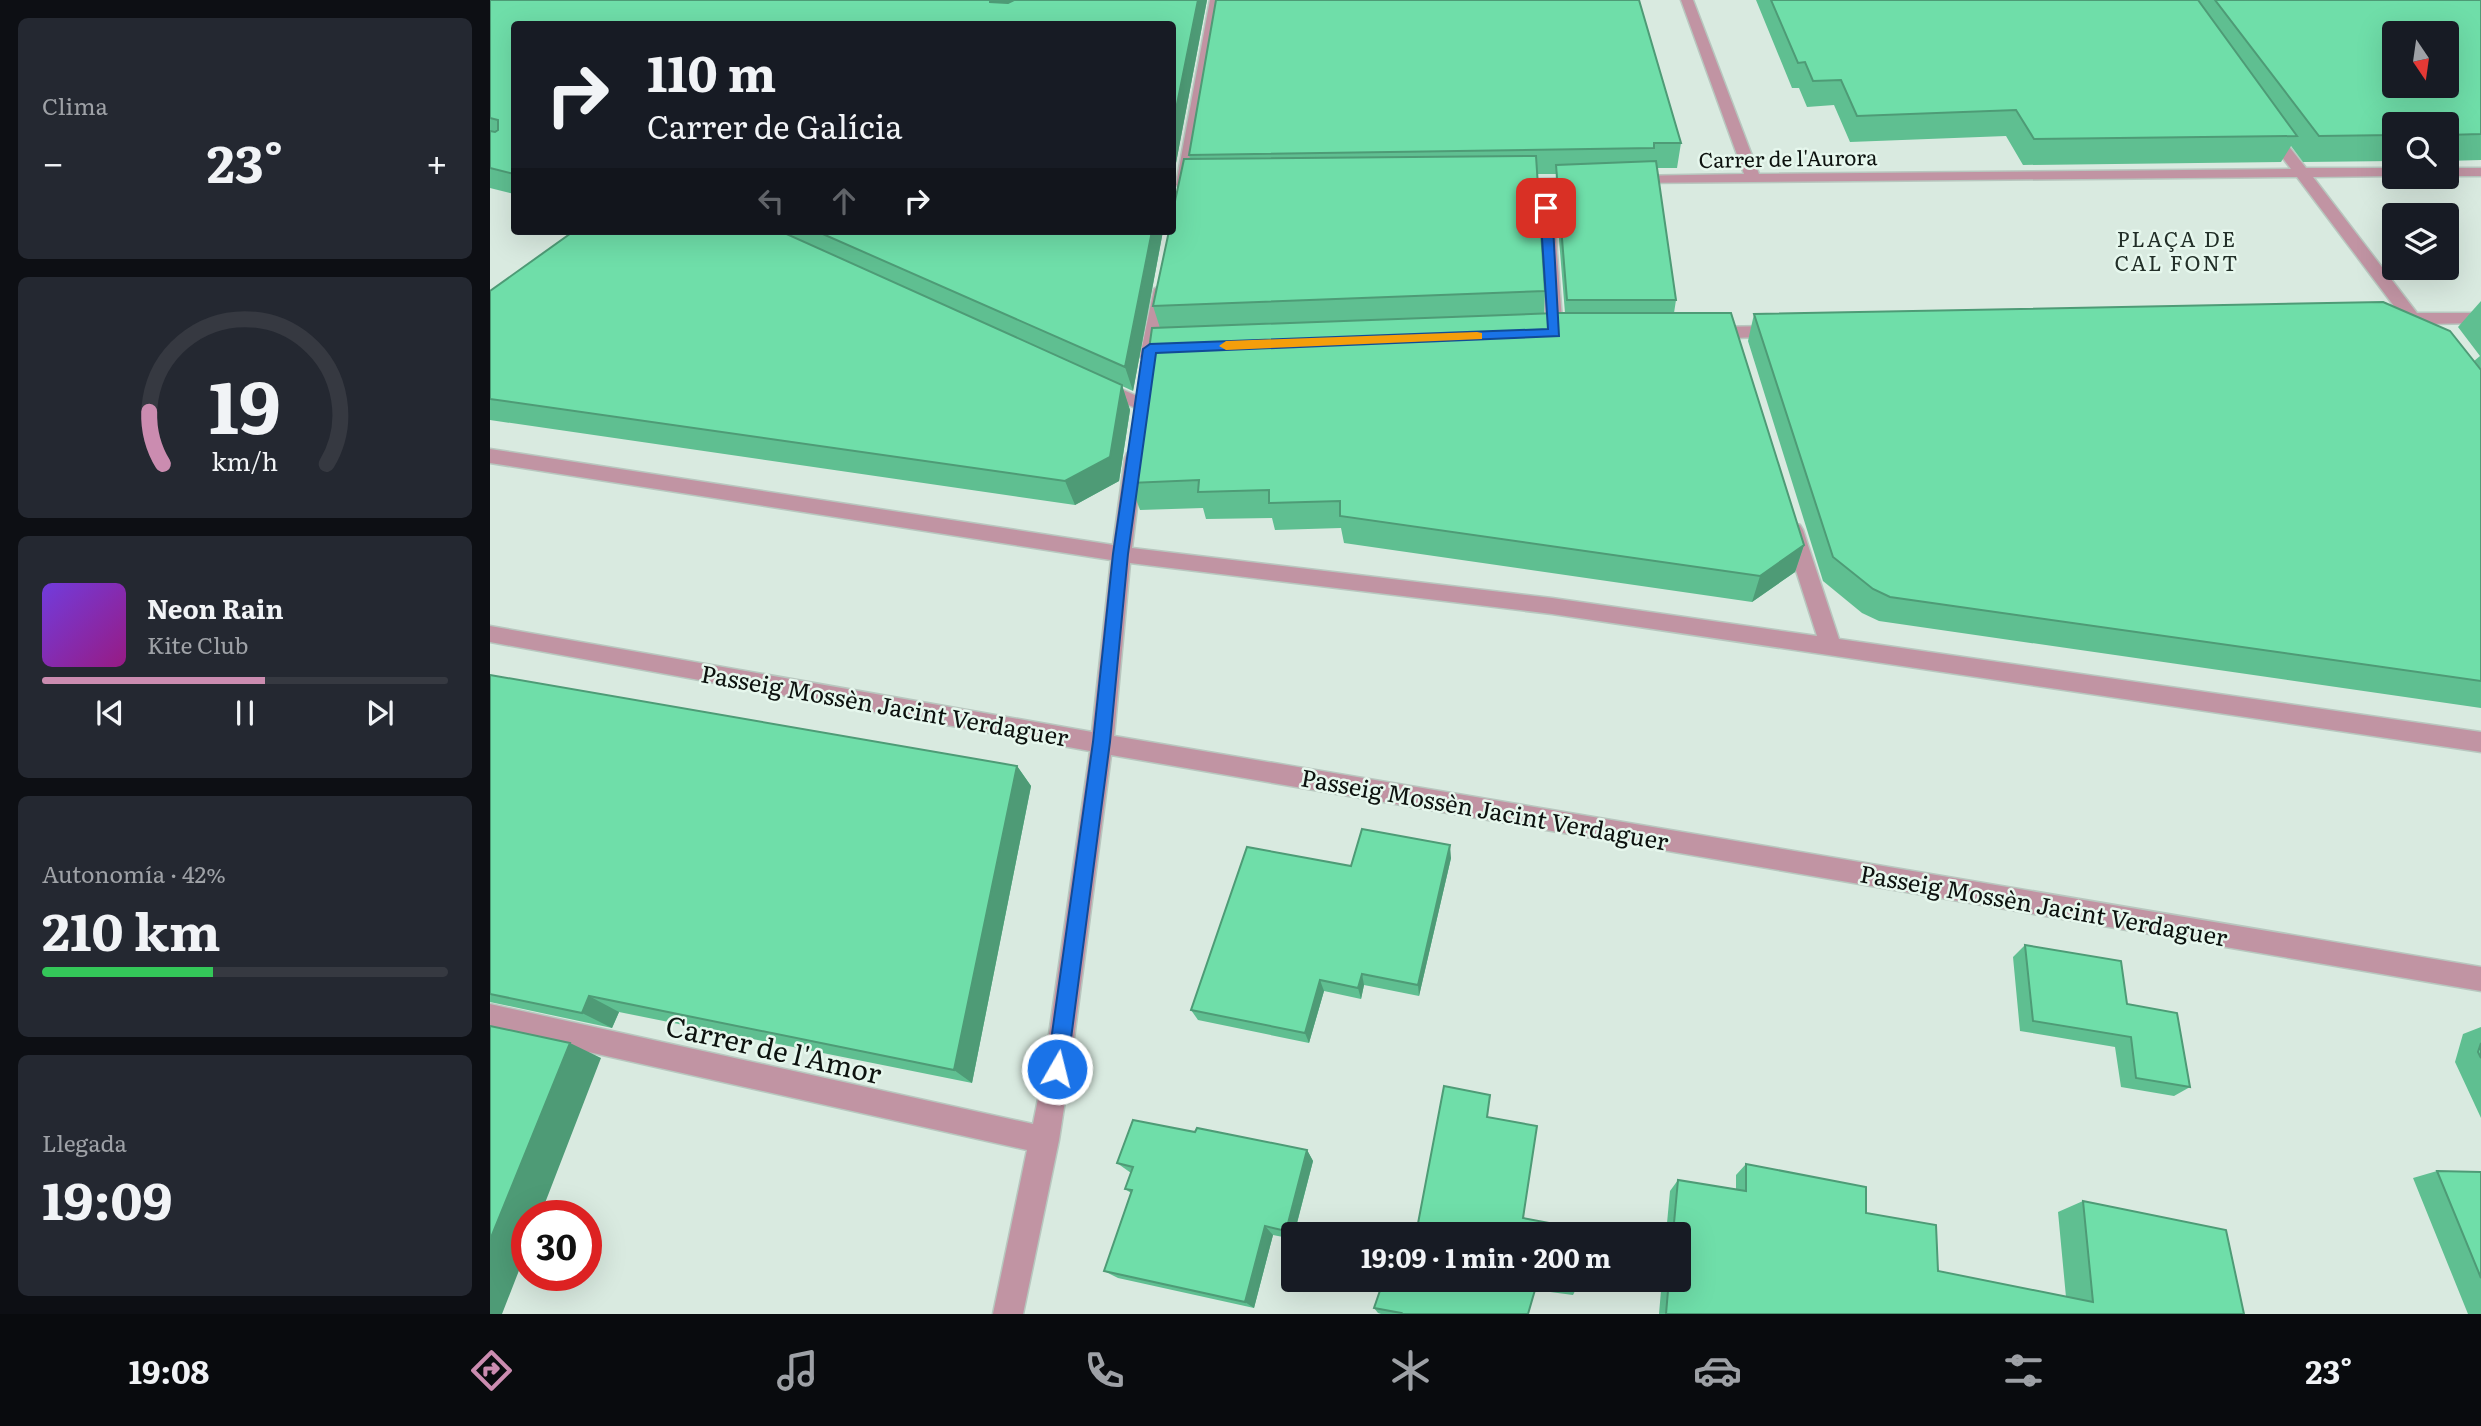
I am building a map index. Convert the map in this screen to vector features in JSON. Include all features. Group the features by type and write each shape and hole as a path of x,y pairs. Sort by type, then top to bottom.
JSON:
{"street":[{"path":"1187,192 1216,0"},
{"path":"1687,0 1753,178"},
{"path":"2261,119 2420,328"},
{"name":"Carrer de l'Aurora","path":"1623,180 2382,172"},
{"path":"2459,172 2481,172"},
{"path":"1489,184 1597,181"},
{"path":"1544,183 1555,333"},
{"path":"1080,377 1141,411 1146,377 1157,348 1166,268"},
{"path":"2372,320 2420,328 2481,318"},
{"path":"1687,333 1736,342 1789,332"},
{"path":"1008,1314 1045,1140 1102,742 1121,554 1136,446"},
{"path":"490,456 1121,554 1552,606 2481,742"},
{"path":"1787,509 1830,645"},
{"name":"Passeig Mossèn Jacint Verdaguer","path":"490,634 2481,979"},
{"name":"Carrer de l'Amor","path":"490,1017 1045,1140"}],"building":[{"path":"490,0 990,0 1008,3 1014,0 1198,0 1176,109 1176,21 511,21 511,173 490,168 490,131 498,130 498,120 490,118"},
{"path":"1216,0 1639,0 1681,143 1654,143 1654,148 1189,155"},
{"path":"1771,0 2198,0 2297,136 2034,139 2016,110 1857,116 1841,80 1813,81 1805,62 1798,63"},
{"path":"2215,0 2481,0 2481,134 2459,135 2459,112 2382,112 2382,135 2319,136"},
{"path":"1536,156 1545,291 1153,306 1168,235 1176,235 1176,196 1184,159"},
{"path":"1656,161 1676,300 1567,300 1556,165"},
{"path":"568,235 789,235 1122,385 1110,457 1065,481 490,399 490,291"},
{"path":"825,235 1151,235 1125,367"},
{"path":"2383,302 2450,331 2481,370 2481,681 1890,597 1873,589 1833,557 1754,314"},
{"path":"1557,313 1731,313 1804,545 1760,576 1340,516 1340,501 1269,503 1269,490 1198,492 1199,480 1130,483 1152,328"},
{"path":"490,675 1017,766 954,1070 589,996 582,1013 490,994"},
{"path":"1362,829 1450,845 1418,985 1362,974 1358,988 1320,980 1305,1033 1191,1010 1247,847 1351,866"},
{"path":"2025,945 2121,961 2127,1004 2177,1013 2190,1087 2136,1078 2131,1037 2033,1021"},
{"path":"490,1026 570,1043 490,1240"},
{"path":"1444,1086 1490,1095 1487,1117 1537,1126 1523,1218 1544,1222 1418,1222"},
{"path":"1133,1120 1195,1132 1197,1128 1307,1150 1288,1222 1281,1222 1281,1230 1265,1226 1245,1302 1104,1271 1132,1190 1125,1189 1133,1167 1117,1163"},
{"path":"1746,1164 1866,1187 1866,1213 1936,1225 1938,1271 2093,1302 2083,1201 2226,1230 2244,1314 1666,1314 1668,1292 1691,1292 1691,1222 1674,1222 1678,1180 1746,1191"},
{"path":"2437,1171 2481,1172 2481,1278"},
{"path":"1380,1292 1534,1292 1528,1314 1400,1314 1374,1308"}],"slow traffic":[{"path":"1226,346 1477,336"}],"district":[{"name":"PLAÇA DE CAL FONT","path":"2177,249"}],"route":[{"path":"1057,1069 1102,742 1115,602 1150,349 1555,333 1546,208"}]}
